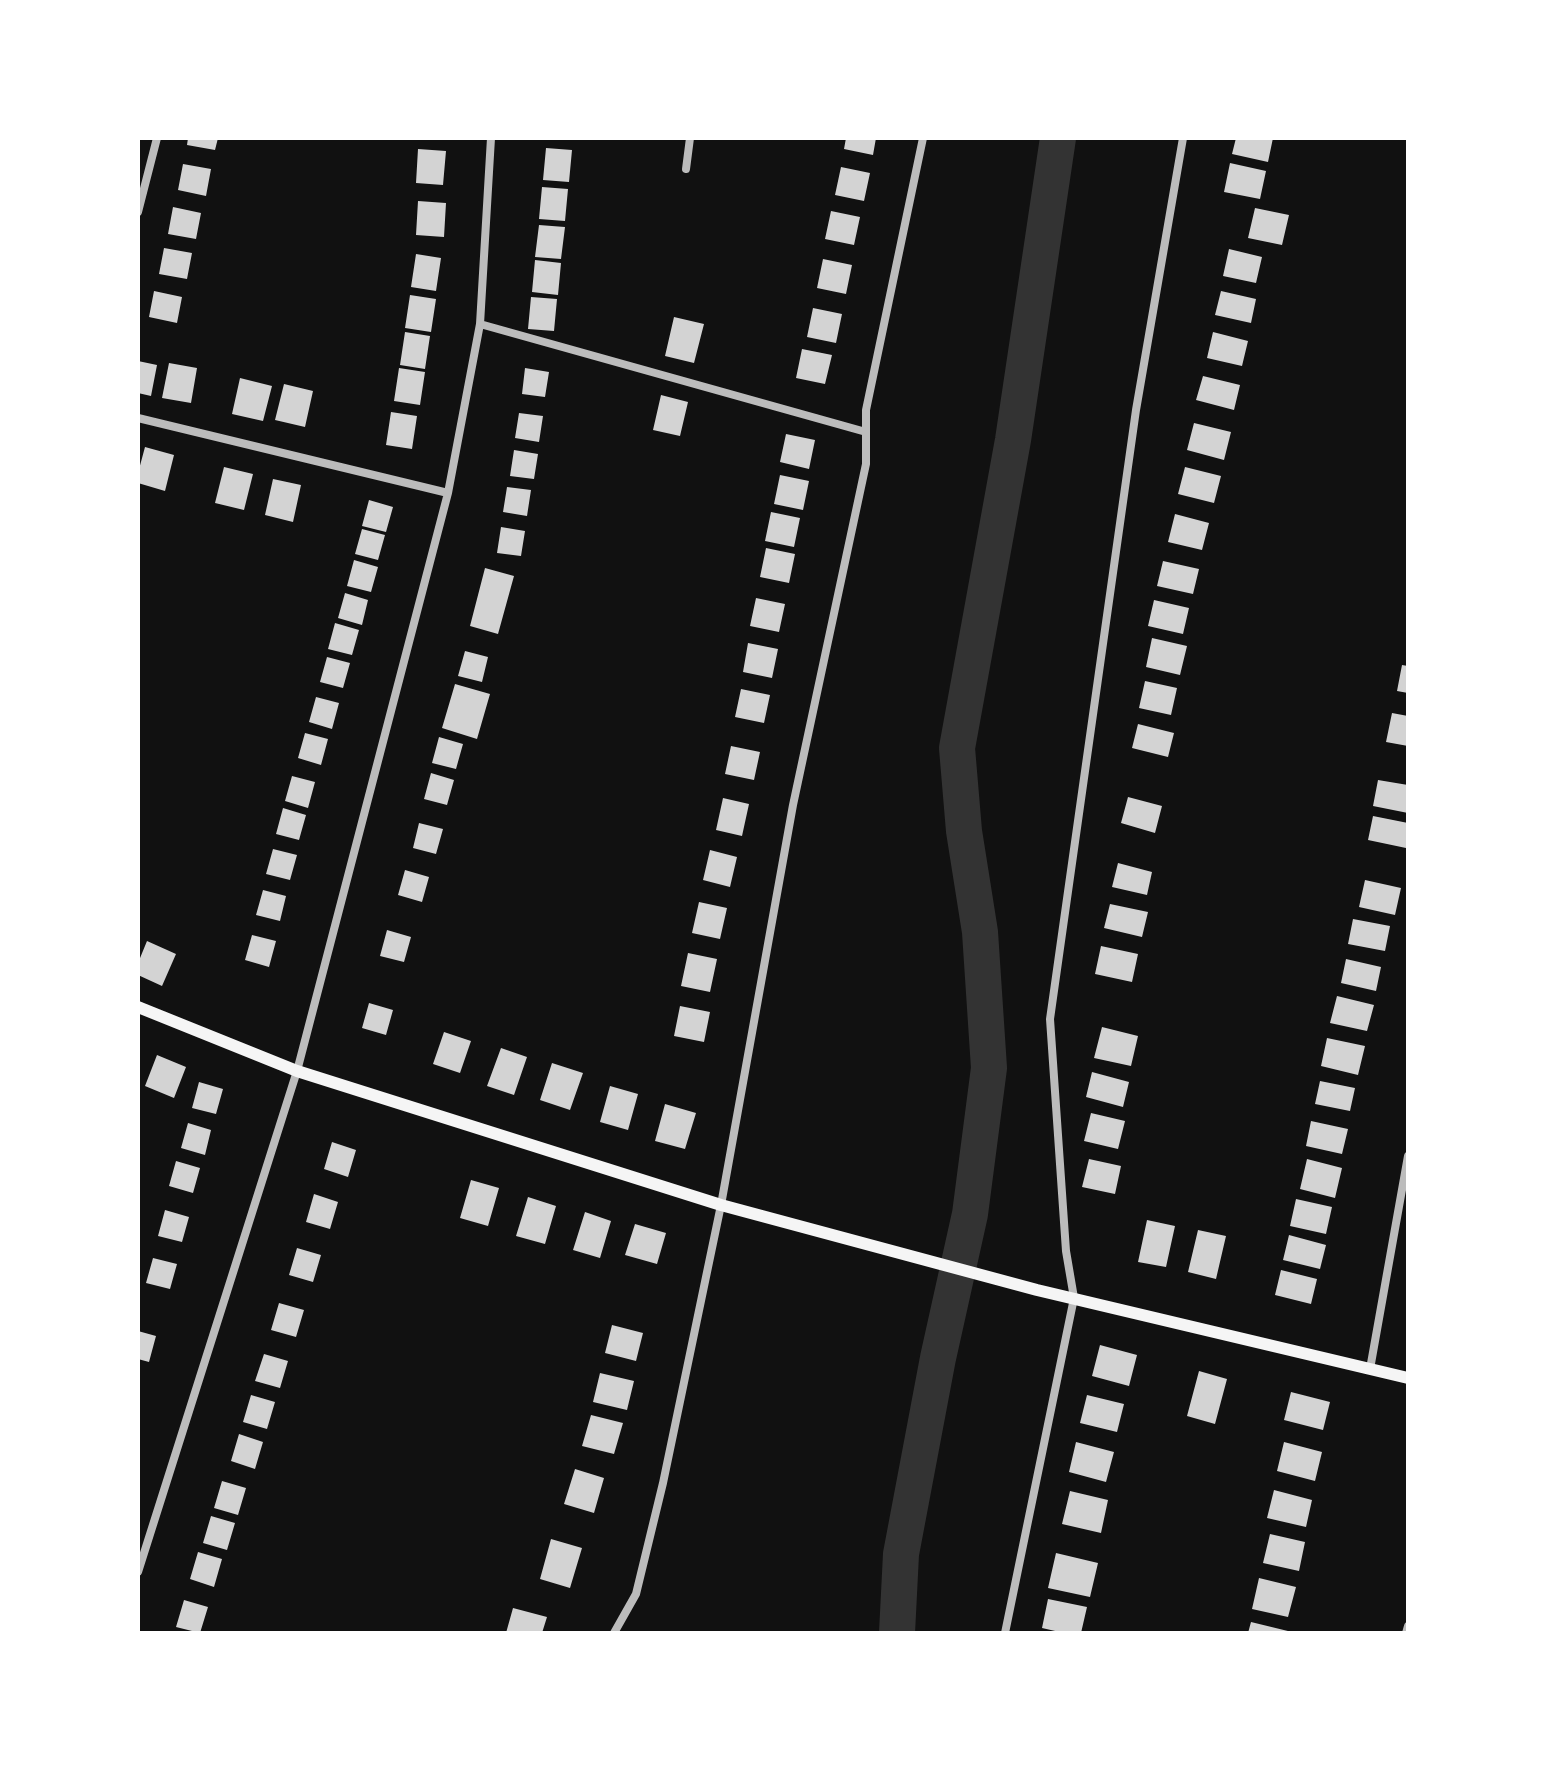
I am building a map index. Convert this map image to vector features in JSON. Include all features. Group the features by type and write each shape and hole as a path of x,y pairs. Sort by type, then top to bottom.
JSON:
{"main road":[{"path":"138,1007 297,1071 721,1205 1037,1290 1408,1378"}],"street":[{"path":"138,212 157,138"},
{"path":"138,1572 151,1539 297,1071 448,493 480,324 491,138"},
{"path":"686,169 690,138"},
{"path":"614,1633 636,1594 663,1483 721,1205 793,805 866,464 866,410 923,138"},
{"path":"1005,1633 1074,1298 1066,1251 1050,1019 1136,410 1183,138"},
{"path":"480,324 866,432"},
{"path":"138,418 448,493"},
{"path":"1370,1369 1408,1156"},
{"path":"1406,1633 1408,1626"}],"building":[{"path":"188,138 218,138 215,150 187,145"},
{"path":"846,138 876,138 873,155 844,149"},
{"path":"1236,138 1273,138 1268,162 1232,154"},
{"path":"546,148 572,150 569,182 543,180"},
{"path":"418,149 446,151 443,185 416,183"},
{"path":"1230,163 1266,171 1260,199 1224,192"},
{"path":"183,164 211,169 206,196 178,190"},
{"path":"841,167 870,173 864,201 835,195"},
{"path":"542,187 568,189 565,221 539,219"},
{"path":"418,201 446,203 444,237 416,235"},
{"path":"173,207 201,213 196,239 168,234"},
{"path":"1255,208 1289,215 1282,245 1248,238"},
{"path":"831,211 860,217 854,245 825,239"},
{"path":"539,225 565,227 561,259 535,257"},
{"path":"164,248 192,253 187,279 159,274"},
{"path":"1229,249 1262,257 1256,283 1223,276"},
{"path":"416,254 441,258 436,291 411,287"},
{"path":"823,259 852,265 846,294 817,288"},
{"path":"535,260 561,263 558,295 532,292"},
{"path":"154,291 182,297 177,323 149,317"},
{"path":"1221,291 1256,299 1251,323 1215,315"},
{"path":"410,295 436,299 431,332 405,328"},
{"path":"531,297 557,299 554,331 528,329"},
{"path":"813,308 842,314 836,343 807,337"},
{"path":"674,317 704,324 694,363 665,356"},
{"path":"405,332 430,336 425,369 400,365"},
{"path":"1213,332 1248,341 1242,366 1207,358"},
{"path":"802,349 832,355 825,384 796,378"},
{"path":"138,361 157,365 151,396 138,393"},
{"path":"169,363 197,368 191,403 162,398"},
{"path":"399,368 425,372 420,405 394,401"},
{"path":"525,368 549,372 545,397 522,394"},
{"path":"1203,376 1240,385 1234,410 1196,400"},
{"path":"240,378 272,386 263,421 232,414"},
{"path":"284,384 313,391 305,427 275,420"},
{"path":"661,395 688,402 680,436 653,430"},
{"path":"391,412 417,416 412,449 386,445"},
{"path":"519,413 543,416 539,442 515,438"},
{"path":"1194,423 1231,432 1224,460 1187,450"},
{"path":"786,434 815,440 809,469 780,462"},
{"path":"145,447 174,455 165,491 138,483"},
{"path":"514,450 538,454 534,479 510,476"},
{"path":"224,467 253,474 244,510 215,503"},
{"path":"1185,467 1221,476 1214,503 1178,494"},
{"path":"780,475 809,481 803,510 774,504"},
{"path":"273,479 301,485 293,522 265,515"},
{"path":"507,487 531,490 527,516 503,512"},
{"path":"369,500 393,507 386,532 362,526"},
{"path":"771,512 800,518 794,547 765,541"},
{"path":"1175,514 1209,523 1202,550 1168,542"},
{"path":"501,527 525,531 521,556 497,553"},
{"path":"362,529 385,535 378,560 355,554"},
{"path":"766,548 795,554 789,583 760,577"},
{"path":"354,560 378,567 371,592 347,586"},
{"path":"1163,561 1199,569 1193,594 1157,586"},
{"path":"485,568 514,576 498,634 470,626"},
{"path":"345,593 368,600 362,625 338,618"},
{"path":"756,598 785,604 779,632 750,626"},
{"path":"1154,600 1189,608 1183,634 1148,626"},
{"path":"335,623 359,630 352,655 328,649"},
{"path":"1152,638 1187,646 1180,675 1146,667"},
{"path":"748,643 778,649 772,678 743,672"},
{"path":"465,651 488,657 482,682 458,676"},
{"path":"327,657 350,663 343,688 320,682"},
{"path":"1402,665 1408,666 1408,693 1397,691"},
{"path":"1145,681 1177,688 1171,715 1139,708"},
{"path":"455,684 490,694 477,739 442,728"},
{"path":"741,689 770,695 764,723 735,717"},
{"path":"316,697 339,703 332,729 309,722"},
{"path":"1392,713 1408,716 1408,746 1386,742"},
{"path":"1138,724 1174,733 1168,757 1132,748"},
{"path":"305,733 328,739 321,765 298,758"},
{"path":"439,737 463,744 456,769 432,763"},
{"path":"731,746 760,752 754,780 725,774"},
{"path":"431,773 454,780 447,805 424,799"},
{"path":"292,776 315,782 308,808 285,801"},
{"path":"1378,780 1408,785 1408,813 1373,806"},
{"path":"1128,797 1162,806 1155,833 1121,823"},
{"path":"723,798 749,804 742,836 716,830"},
{"path":"283,808 306,815 299,840 276,834"},
{"path":"1373,816 1408,823 1406,848 1368,840"},
{"path":"419,823 443,829 436,854 413,848"},
{"path":"273,849 297,855 290,880 266,874"},
{"path":"710,850 737,857 730,887 703,880"},
{"path":"1118,863 1152,872 1147,895 1112,887"},
{"path":"405,870 429,877 422,902 398,895"},
{"path":"1365,880 1401,888 1395,915 1359,907"},
{"path":"263,890 286,896 280,921 256,915"},
{"path":"699,902 727,908 720,939 692,933"},
{"path":"1110,904 1148,912 1142,937 1104,928"},
{"path":"1353,919 1390,926 1385,951 1348,944"},
{"path":"387,930 411,937 404,962 380,956"},
{"path":"252,935 276,941 269,967 245,960"},
{"path":"147,941 176,954 162,986 138,975 138,963"},
{"path":"1101,946 1138,954 1132,982 1095,974"},
{"path":"688,953 717,959 710,992 681,986"},
{"path":"1346,959 1381,967 1376,991 1341,983"},
{"path":"1337,996 1374,1005 1367,1031 1330,1023"},
{"path":"369,1003 393,1010 386,1035 362,1028"},
{"path":"680,1006 710,1012 704,1042 674,1036"},
{"path":"1102,1027 1138,1036 1131,1066 1094,1058"},
{"path":"444,1032 471,1041 460,1073 433,1064"},
{"path":"1327,1038 1365,1046 1358,1075 1321,1066"},
{"path":"501,1048 527,1057 514,1095 487,1086"},
{"path":"157,1055 186,1067 174,1098 145,1086"},
{"path":"552,1063 583,1073 570,1110 540,1100"},
{"path":"1092,1072 1129,1082 1123,1107 1086,1097"},
{"path":"1320,1081 1355,1088 1350,1111 1315,1104"},
{"path":"199,1082 223,1089 216,1114 192,1108"},
{"path":"610,1086 638,1094 628,1130 600,1122"},
{"path":"665,1104 696,1113 685,1149 655,1141"},
{"path":"1091,1113 1125,1121 1118,1149 1084,1141"},
{"path":"1311,1121 1348,1129 1342,1154 1306,1146"},
{"path":"188,1123 211,1130 205,1155 181,1148"},
{"path":"332,1142 356,1150 348,1177 324,1169"},
{"path":"1089,1159 1121,1166 1115,1194 1082,1187"},
{"path":"1307,1159 1342,1168 1335,1198 1300,1189"},
{"path":"176,1161 200,1168 193,1193 169,1186"},
{"path":"471,1180 499,1188 488,1226 460,1218"},
{"path":"314,1194 338,1202 330,1229 306,1222"},
{"path":"528,1197 556,1206 545,1244 516,1236"},
{"path":"1296,1199 1332,1207 1326,1234 1290,1226"},
{"path":"165,1210 189,1217 182,1242 158,1236"},
{"path":"585,1212 611,1221 600,1258 573,1250"},
{"path":"1147,1220 1175,1226 1166,1267 1138,1262"},
{"path":"635,1224 666,1233 657,1264 625,1255"},
{"path":"1198,1230 1226,1236 1216,1279 1188,1272"},
{"path":"1289,1235 1326,1245 1320,1269 1283,1260"},
{"path":"297,1248 321,1255 313,1282 289,1275"},
{"path":"153,1258 177,1264 170,1289 146,1283"},
{"path":"1281,1270 1317,1279 1311,1304 1275,1295"},
{"path":"279,1303 304,1310 296,1337 271,1330"},
{"path":"612,1325 643,1333 636,1361 605,1353"},
{"path":"138,1331 156,1336 149,1362 138,1359"},
{"path":"1100,1345 1137,1355 1129,1386 1092,1376"},
{"path":"264,1354 288,1361 280,1388 255,1381"},
{"path":"1199,1371 1227,1379 1215,1424 1187,1416"},
{"path":"600,1373 634,1381 627,1410 593,1402"},
{"path":"1291,1392 1330,1402 1323,1430 1284,1420"},
{"path":"251,1395 275,1402 267,1429 243,1422"},
{"path":"1087,1395 1124,1404 1117,1432 1080,1423"},
{"path":"591,1415 623,1423 614,1454 582,1446"},
{"path":"239,1434 263,1442 255,1469 231,1461"},
{"path":"1076,1442 1114,1452 1106,1482 1069,1472"},
{"path":"1284,1442 1322,1452 1315,1481 1277,1471"},
{"path":"575,1469 604,1478 594,1513 564,1504"},
{"path":"222,1481 246,1488 238,1515 214,1508"},
{"path":"1274,1490 1312,1500 1306,1527 1267,1518"},
{"path":"1070,1491 1108,1500 1101,1533 1062,1524"},
{"path":"211,1516 235,1523 227,1550 203,1543"},
{"path":"1270,1534 1305,1542 1299,1571 1263,1563"},
{"path":"551,1539 582,1548 570,1588 540,1579"},
{"path":"198,1552 222,1559 214,1587 190,1579"},
{"path":"1056,1553 1098,1563 1090,1597 1048,1588"},
{"path":"1259,1578 1296,1587 1288,1617 1252,1609"},
{"path":"1048,1599 1087,1607 1081,1633 1042,1628"},
{"path":"184,1600 208,1607 200,1633 176,1627"},
{"path":"513,1608 547,1617 542,1633 506,1633"},
{"path":"1251,1622 1292,1632 1292,1633 1248,1633"}],"waterway":[{"path":"897,1633 901,1554 938,1358 970,1214 989,1068 980,932 964,831 957,748 1013,440 1058,138"}]}
